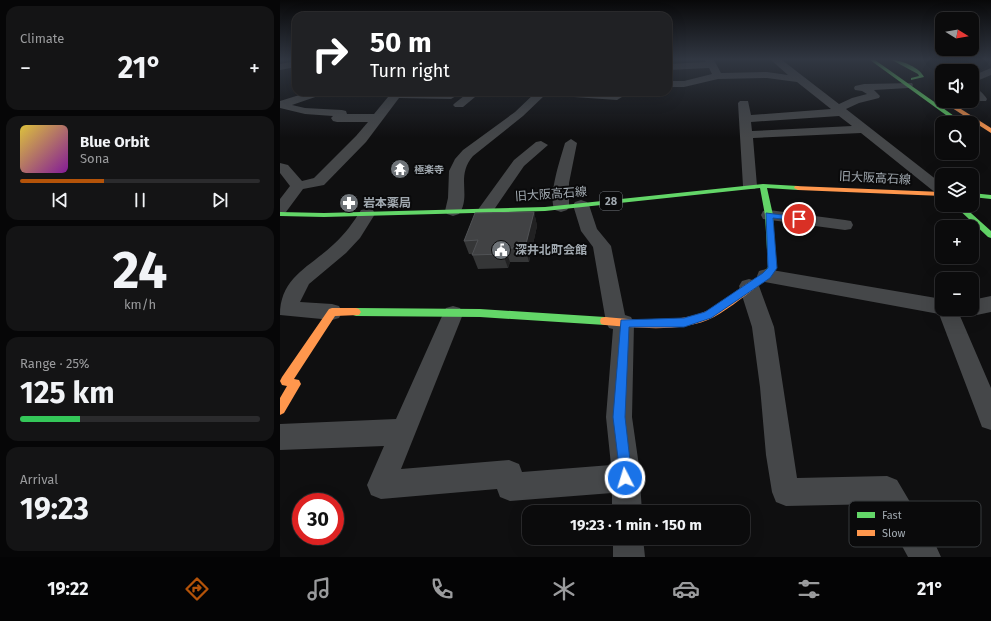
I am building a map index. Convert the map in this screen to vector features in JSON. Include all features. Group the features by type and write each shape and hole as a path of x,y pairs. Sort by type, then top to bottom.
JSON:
{"main road":[{"path":"915,86 952,116"},
{"path":"918,86 935,95"},
{"path":"956,108 991,131"},
{"path":"280,409 295,384 286,381 332,312 406,311 453,314 540,315 620,322 684,322 708,315 758,281 772,268 769,215 756,186"},
{"name":"旧大阪高石線","path":"280,214 324,216 561,207 756,186 935,192"},
{"path":"979,196 991,197"},
{"path":"966,212 991,235"}],"street":[{"path":"808,86 935,186"},
{"path":"745,119 839,111 856,100 875,96 859,88 876,86"},
{"path":"280,105 308,96"},
{"path":"280,209 298,186 318,182 361,139 392,96"},
{"path":"459,105 471,96"},
{"path":"453,212 456,198 456,171 460,162 468,153 519,114 538,96"},
{"path":"602,96 617,97"},
{"path":"744,103 746,135 756,186"},
{"path":"280,105 306,110 342,113 337,118 377,118"},
{"path":"746,135 863,129"},
{"path":"561,207 562,183 571,143"},
{"path":"485,210 519,163 541,145"},
{"path":"280,168 283,168 298,186"},
{"path":"581,205 589,230 602,246 620,322 619,417 627,505"},
{"path":"332,312 286,309 302,279 340,248 354,234 367,214"},
{"path":"769,215 845,225"},
{"path":"893,501 887,490 786,492 779,455 758,281 935,306"},
{"path":"979,307 991,304"},
{"path":"453,314 381,485 509,474 510,487 625,478"},
{"path":"951,316 991,418"},
{"path":"280,436 403,432"},
{"path":"628,545 629,557"},
{"path":"919,547 925,557"}],"building":[{"path":"534,212 525,248 505,248 503,254 472,255 478,240 464,241 475,213"}],"traffic: fast":[{"path":"909,86 951,116"},
{"path":"763,186 769,215 772,268 763,278"},
{"path":"280,214 324,215 545,209 763,186 798,188"},
{"path":"979,196 991,197"},
{"path":"966,212 991,235"},
{"path":"356,312 480,313 605,321"}],"traffic: slow":[{"path":"956,108 991,131"},
{"path":"798,188 935,194"},
{"path":"605,321 658,324 698,319 716,311 763,278"},
{"path":"280,409 295,384 286,381 332,312 356,312"}],"place":[{"name":"極楽寺","path":"400,169"},
{"name":"岩本薬局","path":"349,203"},
{"name":"深井北町会館","path":"501,250"}],"route":[{"path":"625,478 619,417 624,323 684,322 708,315 748,286 766,276 772,268 769,215 799,219"}]}
